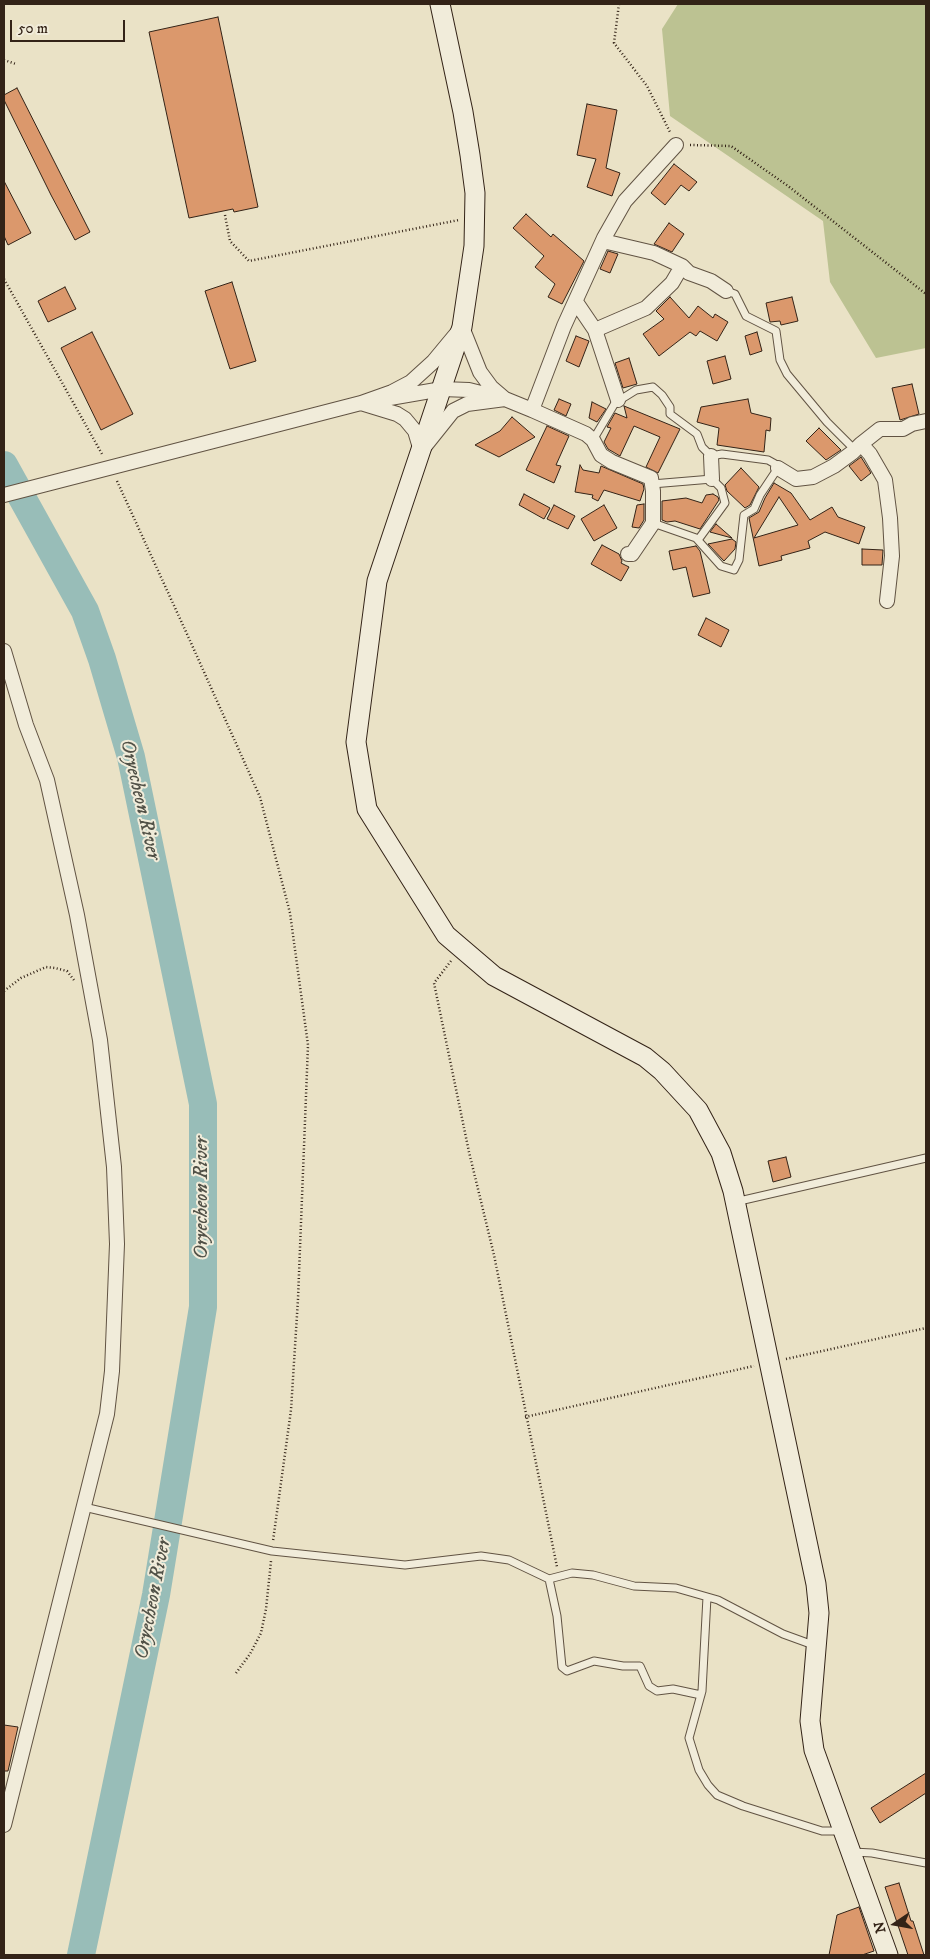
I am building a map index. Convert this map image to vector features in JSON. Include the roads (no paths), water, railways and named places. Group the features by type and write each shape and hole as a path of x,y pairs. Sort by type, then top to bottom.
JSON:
{"street":[{"path":"440,4 463,112 475,193 474,246 462,327 376,581 356,742 367,809 446,935 494,976 625,1044 645,1057 662,1071 686,1096 708,1127 721,1153 735,1202 816,1584 819,1613 810,1721 814,1750 888,1955"},
{"path":"532,410 564,326 603,241 625,202 676,145"},
{"path":"603,241 654,253 682,266 689,273 711,282 726,291"},
{"path":"595,330 646,308 672,283 682,266"},
{"path":"576,302 595,330 618,400"},
{"path":"462,327 480,372 505,399"},
{"path":"361,403 392,392 411,382 433,362 462,327"},
{"path":"4,495 361,403 442,389 469,390 505,399 569,425 593,440 601,455 612,462 651,478 652,523 632,554 628,554"},
{"path":"421,451 453,411 467,404 505,399"},
{"path":"361,403 397,414 405,419 415,431 421,451"},
{"path":"778,468 796,479 813,476 834,466 880,429 903,429 912,424 926,421"},
{"path":"858,447 870,454 885,480 892,556 887,601"},
{"path":"711,456 712,479"},
{"path":"4,651 26,725 47,780 77,915 100,1040 114,1167 117,1244 112,1371 107,1414 4,1825"}],"lane":[{"path":"726,291 735,294 746,316 776,332 780,360 786,374 827,422 858,447"},
{"path":"593,440 618,400 636,390 653,387 662,394 670,407 670,414 697,434 702,447 711,456 722,454 768,460 777,465 778,468 760,495 754,509 744,515 739,560 734,570 722,566 698,540 652,523"},
{"path":"652,484 712,479 721,488 725,502 698,540"},
{"path":"735,1202 926,1158"},
{"path":"84,1507 272,1551 405,1565 481,1556 509,1560 549,1579 572,1573 628,1585 676,1588 718,1600 783,1634 816,1646"},
{"path":"549,1579 557,1616 562,1667 566,1671 594,1660 623,1666 640,1666 649,1686 657,1691 673,1690 701,1695"},
{"path":"707,1597 701,1695 689,1738 699,1770 717,1795 743,1806 822,1831 843,1831"},
{"path":"851,1852 872,1853 926,1863"}],"waterway":[{"name":"Oryecheon River","path":"4,465 85,611 102,659 131,757 203,1104 203,1307 156,1595 81,1955"}]}
